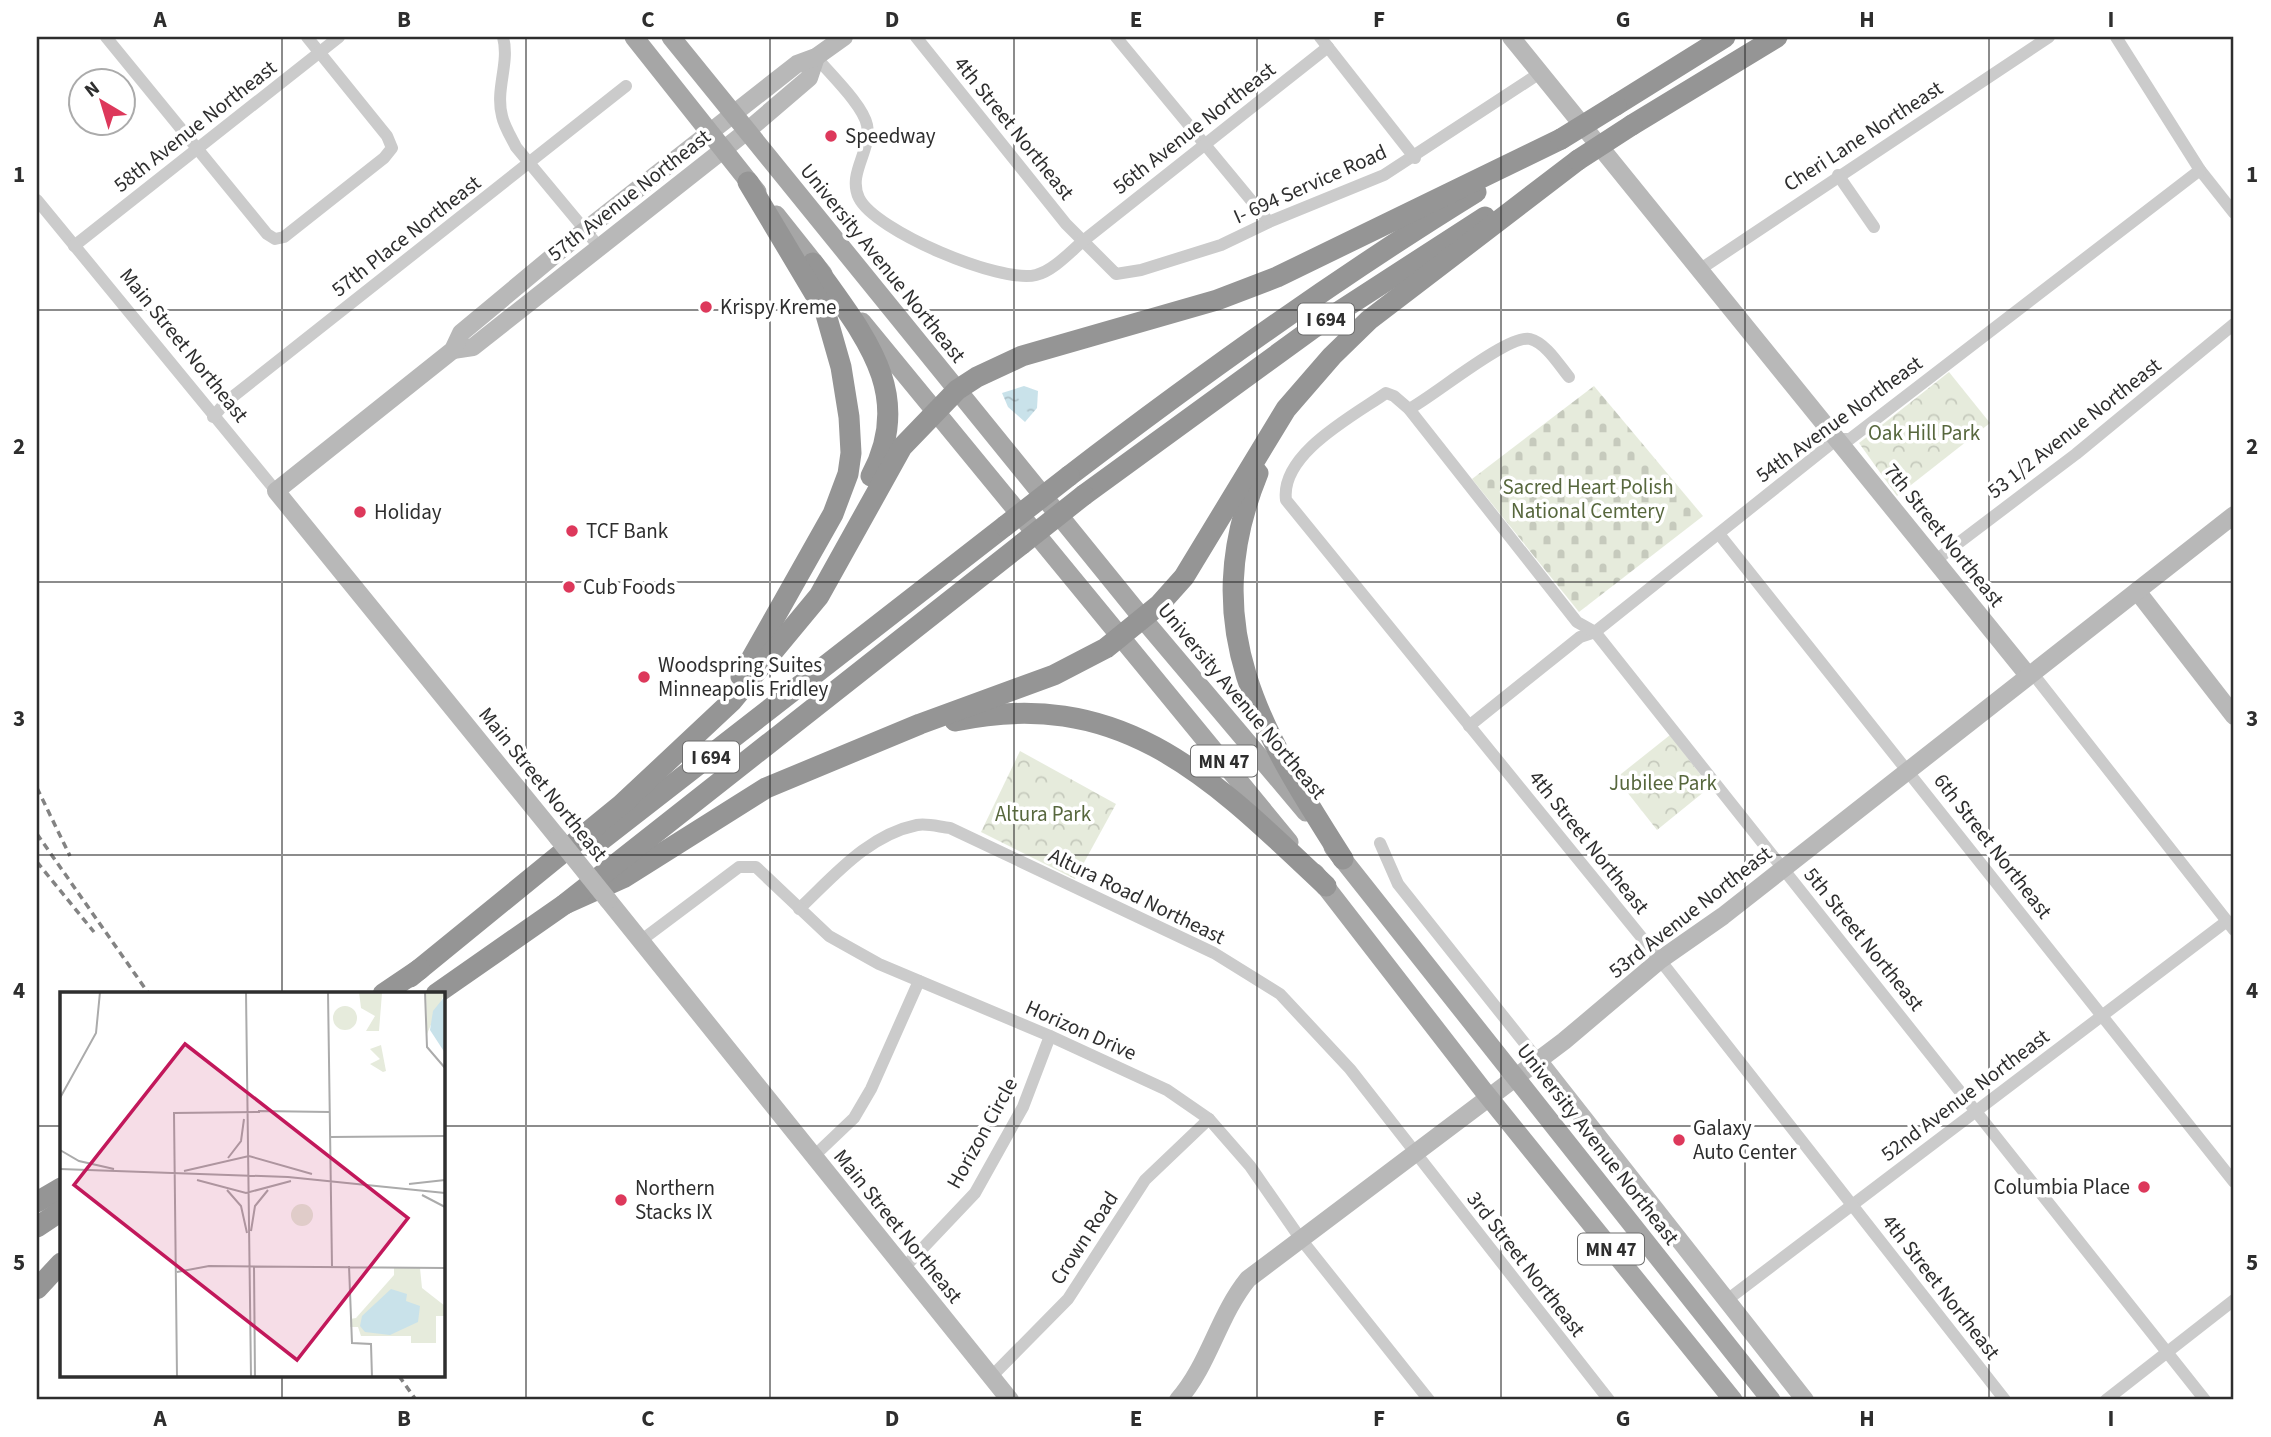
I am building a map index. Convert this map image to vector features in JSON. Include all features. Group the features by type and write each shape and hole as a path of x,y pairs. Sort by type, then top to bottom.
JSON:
{"highway":[{"name":"I 694","path":"386,992 685,778 1205,372 1318,293 1725,37"},
{"name":"I 694","path":"439,992 565,904 1084,495 1320,323 1632,125 1777,37"},
{"path":"410,977 598,824 683,750 758,673 819,596 892,463 934,411 957,390 977,377 1022,356 1217,300 1261,284 1562,139"},
{"path":"565,904 623,878 753,794 920,724 1074,667 1119,638 1168,597 1193,565 1278,423 1306,384 1369,320 1578,160"},
{"path":"683,750 731,690 754,656 826,529 840,499 850,463 849,418 829,323 820,298 748,181"},
{"path":"758,673 794,618 850,516 879,461 886,435 887,396 875,355 810,258"},
{"path":"1306,384 1278,430 1250,496 1237,548 1234,614 1246,677 1268,737 1343,859"},
{"path":"839,758 932,726 976,717 1039,714 1096,724 1150,743 1202,774 1326,886"},
{"path":"37,1202 60,1189"},
{"path":"37,1227 60,1212"},
{"path":"37,1271 60,1256"},
{"path":"37,1289 60,1264"}],"main road":[{"name":"MN 47","path":"634,37 1119,638 1326,886 1489,1098 1732,1400"},
{"name":"University Avenue Northeast","path":"671,37 1143,619 1343,859 1771,1400"}],"street":[{"path":"106,37 267,234 275,239 284,237 384,158 391,148 387,136 307,37"},
{"name":"58th Avenue Northeast","path":"74,246 339,37"},
{"path":"503,37 507,54 502,79 502,116 516,147 600,248"},
{"name":"57th Avenue Northeast","path":"276,491 453,350 461,333 585,230 797,64 816,57 844,37"},
{"name":"4th Street Northeast","path":"916,37 1066,224 1116,274"},
{"path":"1116,37 1269,222"},
{"name":"7th Street Northeast","path":"1511,37 2027,674 2037,679 2231,925"},
{"name":"Cheri Lane Northeast","path":"1699,270 2049,37"},
{"path":"2116,37 2200,170 2234,213"},
{"path":"1324,42 1415,158"},
{"name":"56th Avenue Northeast","path":"816,57 866,121 866,142 855,183 858,196 876,218 921,242 967,261 1017,276 1042,273 1324,42"},
{"name":"57th Avenue Northeast","path":"453,350 472,347 747,131 809,78 816,57"},
{"name":"I- 694 Service Road","path":"1116,274 1141,270 1221,245 1269,222 1384,175 1415,158 1540,73"},
{"name":"57th Place Northeast","path":"213,417 226,402 626,86"},
{"name":"54th Avenue Northeast","path":"1469,726 1580,637 1595,632 1837,439 1850,439 2200,170"},
{"path":"1838,175 1874,227"},
{"name":"Main Street Northeast","path":"37,200 558,838 1010,1400"},
{"name":"53 1/2 Avenue Northeast","path":"1936,560 2077,454 2234,324"},
{"path":"1409,409 1509,342 1529,338 1541,345 1569,377"},
{"name":"4th Street Northeast","path":"1409,409 1394,396 1386,393 1331,432 1309,450 1291,472 1285,488 1286,500 1660,960 2006,1400"},
{"name":"5th Street Northeast","path":"1409,409 1577,622 1595,632 2206,1400"},
{"name":"53rd Avenue Northeast","path":"1178,1400 1200,1368 1236,1295 1248,1279 1600,1012 1660,960 1784,868 1909,771 2027,674 2234,515"},
{"name":"6th Street Northeast","path":"1719,534 2234,1182"},
{"path":"2137,591 2234,716"},
{"name":"Altura Road Northeast","path":"799,909 863,850 889,834 920,824 950,828 1214,953 1280,994 1350,1069 1414,1152"},
{"name":"University Avenue Northeast","path":"1380,844 1398,884 1805,1400"},
{"name":"Horizon Drive","path":"639,942 738,867 757,866 829,936 878,964 1050,1035 1167,1090 1209,1119 1250,1166 1300,1238 1429,1400"},
{"name":"52nd Avenue Northeast","path":"1727,1300 2102,1015 2231,925"},
{"path":"813,1157 854,1118 871,1089 919,981"},
{"name":"Horizon Circle","path":"904,1269 975,1193 1023,1107 1050,1035"},
{"name":"Crown Road","path":"991,1377 1068,1298 1145,1180 1209,1119"},
{"name":"3rd Street Northeast","path":"1414,1152 1609,1400"},
{"path":"2106,1400 2234,1300"}],"green space":[{"name":"Oak Hill Park","path":"1949,372 1990,423 1897,496 1859,443"},
{"name":"Sacred Heart Polish National Cemtery","path":"1594,386 1703,516 1579,612 1472,479"},
{"name":"Jubilee Park","path":"1670,735 1710,787 1657,830 1616,778"},
{"name":"Altura Park","path":"1020,751 1116,804 1075,879 981,832"}],"water":[{"path":"1024,386 1038,391 1037,408 1025,422 1008,407 1002,393"}],"railway":[{"path":"37,788 70,856"},
{"path":"37,834 148,992"},
{"path":"37,862 94,932"},
{"path":"400,1378 416,1400"}],"place":[{"name":"Speedway","path":"831,136"},
{"name":"Krispy Kreme","path":"706,307"},
{"name":"Holiday","path":"360,512"},
{"name":"TCF Bank","path":"572,531"},
{"name":"Cub Foods","path":"569,587"},
{"name":"Woodspring Suites Minneapolis Fridley","path":"644,677"},
{"name":"Galaxy Auto Center","path":"1679,1140"},
{"name":"Columbia Place","path":"2144,1187"},
{"name":"Northern Stacks IX","path":"621,1200"}]}
